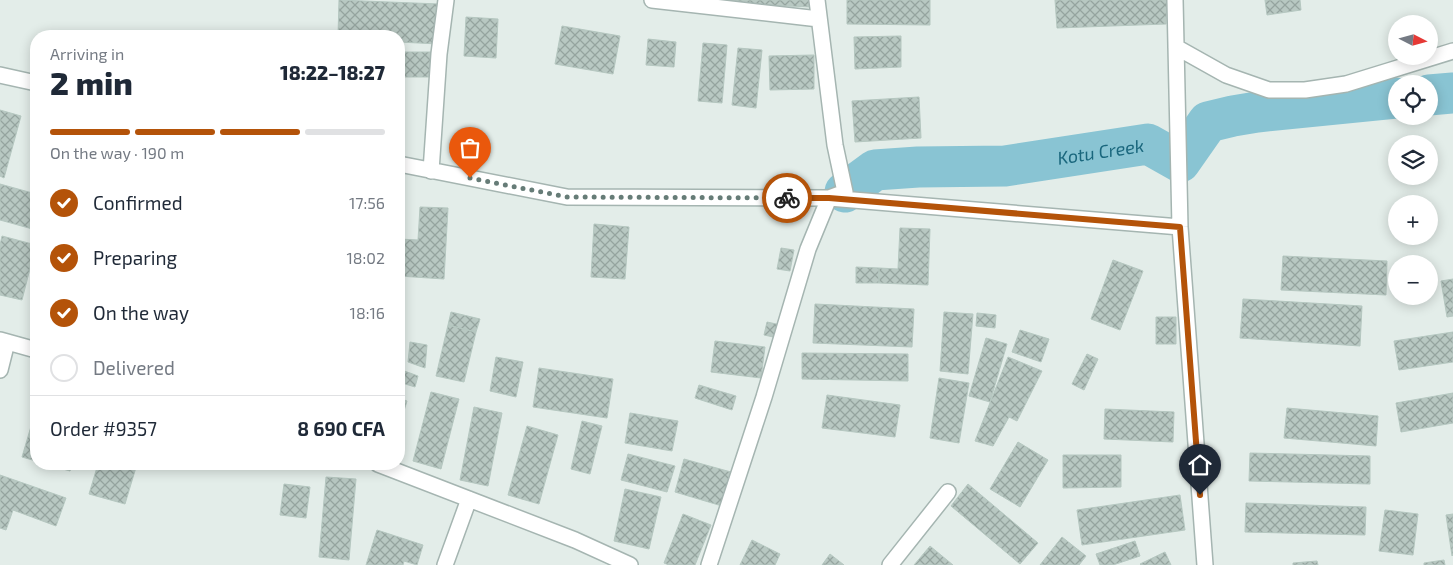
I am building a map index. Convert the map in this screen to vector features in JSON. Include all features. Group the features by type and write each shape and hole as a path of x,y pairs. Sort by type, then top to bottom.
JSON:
{"street":[{"path":"431,171 439,54 446,0"},
{"path":"652,0 819,19"},
{"path":"709,565 764,397 808,249 829,198 845,192 835,145 817,0"},
{"path":"1174,0 1180,227 1204,565"},
{"path":"1176,47 1226,75 1268,90 1305,90 1346,84 1453,51"},
{"path":"0,75 30,82"},
{"path":"405,165 567,197 829,198 1180,227"},
{"path":"0,370 4,341 30,348"},
{"path":"394,470 575,540 630,565"},
{"path":"890,565 948,492"},
{"path":"445,565 469,499"}],"building":[{"path":"339,0 439,4 438,44 405,42 405,30 338,30"},
{"path":"696,0 812,0 811,7 696,2"},
{"path":"847,0 930,0 930,25 847,24"},
{"path":"1055,0 1167,0 1166,24 1057,28"},
{"path":"1265,0 1300,0 1301,10 1267,15"},
{"path":"466,17 498,19 496,58 464,56"},
{"path":"562,26 620,36 613,74 555,64"},
{"path":"901,36 901,67 855,69 854,37"},
{"path":"648,39 676,42 674,67 646,65"},
{"path":"703,43 727,45 722,103 698,101"},
{"path":"738,48 762,50 756,108 732,105"},
{"path":"405,52 433,52 433,77 405,77"},
{"path":"814,55 814,89 770,90 769,56"},
{"path":"919,97 921,138 855,142 852,101"},
{"path":"0,110 21,116 4,178 0,176"},
{"path":"0,184 30,192 30,228 0,220"},
{"path":"420,207 448,208 444,279 405,276 405,239 418,240"},
{"path":"594,224 629,227 625,279 591,277"},
{"path":"900,228 930,229 928,285 879,283 879,268 898,269"},
{"path":"2,236 30,243 30,269 22,300 0,295 0,245"},
{"path":"781,248 794,250 790,271 777,269"},
{"path":"1283,256 1387,261 1386,295 1281,290"},
{"path":"1113,260 1143,271 1120,330 1091,319"},
{"path":"856,267 879,268 879,283 856,283"},
{"path":"1453,279 1453,316 1447,317 1441,281"},
{"path":"1243,299 1362,306 1360,346 1240,338"},
{"path":"815,304 914,309 912,347 813,343"},
{"path":"451,312 480,319 476,332 448,325"},
{"path":"944,312 973,314 968,374 940,371"},
{"path":"977,313 996,315 995,328 976,326"},
{"path":"1156,317 1176,317 1176,344 1156,344"},
{"path":"767,322 781,325 778,338 764,335"},
{"path":"448,325 476,332 464,382 436,376"},
{"path":"1020,330 1049,339 1041,362 1012,352"},
{"path":"1453,332 1453,362 1399,370 1394,341"},
{"path":"986,338 1007,344 990,402 969,396"},
{"path":"715,341 765,347 761,378 711,372"},
{"path":"410,342 427,345 425,368 408,362"},
{"path":"802,353 908,354 908,381 802,379"},
{"path":"1087,354 1098,359 1084,390 1072,384"},
{"path":"496,357 523,362 516,397 490,391"},
{"path":"1008,357 1042,371 1017,421 1009,417 993,446 975,441"},
{"path":"539,368 613,379 607,418 533,407"},
{"path":"405,371 418,376 415,387 405,384"},
{"path":"939,378 969,383 959,443 930,438"},
{"path":"699,385 736,396 732,410 695,398"},
{"path":"431,392 459,399 441,469 413,461"},
{"path":"1453,393 1453,423 1401,432 1396,403"},
{"path":"827,395 900,405 895,437 822,428"},
{"path":"474,407 502,413 488,486 460,480"},
{"path":"1287,408 1378,416 1376,446 1284,438"},
{"path":"1105,409 1174,412 1173,442 1104,439"},
{"path":"630,413 678,421 672,451 625,443"},
{"path":"582,421 602,426 590,474 571,469"},
{"path":"527,426 558,435 539,504 508,495"},
{"path":"30,430 30,459 22,457"},
{"path":"1018,442 1048,460 1020,507 990,489"},
{"path":"1250,453 1370,456 1370,484 1249,481"},
{"path":"628,454 675,466 667,492 621,480"},
{"path":"1063,455 1121,455 1121,487 1063,488"},
{"path":"684,459 731,472 722,506 675,492"},
{"path":"96,470 135,470 125,504 89,494"},
{"path":"0,475 66,498 56,526 13,510 6,530 0,528"},
{"path":"326,477 356,479 349,560 319,557"},
{"path":"284,484 310,487 306,518 280,515"},
{"path":"968,484 1038,543 1020,564 951,506"},
{"path":"625,489 661,497 649,549 614,541"},
{"path":"1180,495 1185,530 1082,545 1077,510"},
{"path":"1246,503 1366,507 1365,535 1245,532"},
{"path":"1385,510 1418,514 1413,555 1379,551"},
{"path":"683,514 711,525 695,565 669,565 664,563"},
{"path":"1453,514 1453,555 1452,556 1446,515"},
{"path":"377,530 423,545 417,565 404,561 403,565 366,565"},
{"path":"1062,537 1086,556 1079,565 1040,565"},
{"path":"752,540 780,554 775,565 740,565"},
{"path":"1135,541 1140,556 1113,565 1100,565 1096,554"},
{"path":"930,546 953,565 914,565"},
{"path":"1165,552 1171,565 1140,564"},
{"path":"830,554 844,565 822,565"},
{"path":"1444,560 1445,565 1424,565 1424,563"},
{"path":"1317,561 1318,565 1293,565 1293,563"}],"waterway":[{"name":"Kotu Creek","path":"1438,94 1453,93"},
{"name":"Kotu Creek","path":"845,192 875,170 918,167 1005,166 1148,144 1180,162 1208,122 1257,112 1388,99"}],"way so far":[{"path":"470,178 567,197 787,198"}],"route":[{"path":"787,198 829,198 1180,227 1200,495"}]}
